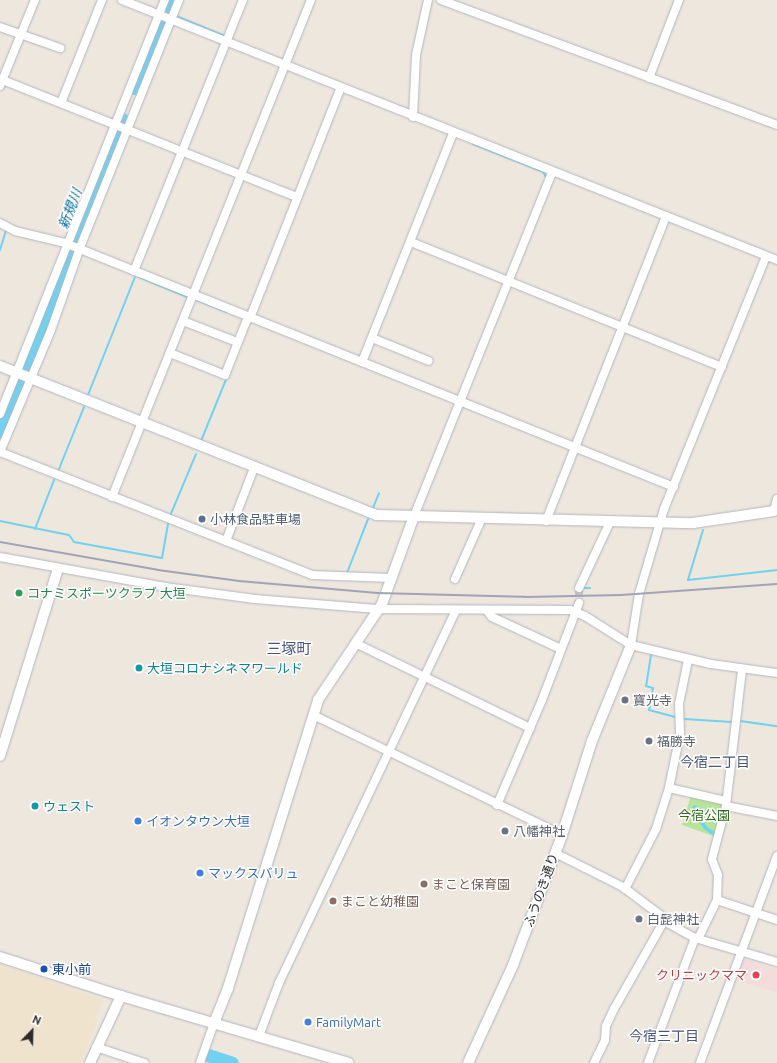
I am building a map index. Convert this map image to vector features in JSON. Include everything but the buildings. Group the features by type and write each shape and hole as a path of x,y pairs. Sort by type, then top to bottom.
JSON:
{"street":[{"path":"34,0 1,82 60,103 297,198"},
{"path":"60,103 102,0"},
{"path":"122,0 159,15 172,17 226,41 413,117 766,257 777,260"},
{"path":"23,375 68,245 165,0"},
{"path":"0,414 23,375 79,250 126,129 179,0"},
{"path":"134,271 243,0"},
{"path":"112,497 311,0"},
{"path":"413,117 416,56 428,0"},
{"path":"441,0 777,125"},
{"path":"649,78 679,0"},
{"path":"0,27 60,48"},
{"path":"170,353 225,375 341,87"},
{"path":"362,362 411,242 453,133"},
{"path":"200,1063 228,988 318,700 377,609 382,604 414,516 552,172"},
{"path":"546,521 666,217"},
{"path":"0,223 15,231 68,245 575,446 674,487"},
{"path":"411,242 722,367"},
{"path":"631,645 638,598 660,524 766,257"},
{"path":"183,321 237,342"},
{"path":"372,338 429,361"},
{"path":"0,366 368,513 546,521 660,524 714,522 775,510 777,499"},
{"path":"23,375 28,382 0,452 312,575 391,578"},
{"path":"226,541 254,468"},
{"path":"455,579 482,518"},
{"path":"579,588 610,522"},
{"path":"0,557 58,569 255,599 377,609 487,611 563,609 575,612 631,645 688,660 777,673"},
{"path":"0,756 58,569"},
{"path":"497,804 530,728 579,603"},
{"path":"259,1036 279,983 326,888 329,875 426,677 456,610"},
{"path":"487,611 492,617 560,649"},
{"path":"355,643 530,728"},
{"name":"ふうのき通り","path":"468,1063 513,965 562,835 592,741 631,645"},
{"path":"624,888 656,829 669,788 680,734 679,704 688,660"},
{"path":"648,1063 697,938 717,900 718,875 712,859 726,803 742,669"},
{"path":"313,715 562,835"},
{"path":"669,788 777,816"},
{"path":"555,853 624,888 660,914 664,921 697,938 777,962"},
{"path":"700,1063 756,913 774,879 777,856"},
{"path":"717,900 777,920"},
{"path":"594,1063 605,1040 606,1026 614,1009 664,921"},
{"path":"0,957 121,996 342,1062"},
{"path":"90,1063 96,1047 121,996"},
{"path":"96,1047 144,1063"}],"shaded area":[{"name":"クリニックママ","path":"741,958 777,970 777,993 733,979"},
{"path":"0,964 103,1000 95,1019 98,1021 80,1063 0,1063"}],"green space":[{"name":"今宿公園","path":"691,795 724,803 716,837 682,825"}],"water":[{"path":"694,805 705,810 703,821 708,828 716,832 714,836 704,829 698,820 700,812 692,808"}],"waterway":[{"name":"新規川","path":"134,88 172,0"},
{"name":"新規川","path":"167,13 172,15"},
{"path":"176,16 225,36"},
{"name":"新規川","path":"0,432 122,119"},
{"path":"473,144 543,172 546,177"},
{"path":"0,250 6,230"},
{"path":"88,395 135,277"},
{"path":"139,277 187,297"},
{"path":"197,300 227,312"},
{"path":"201,441 227,377"},
{"path":"59,469 84,407"},
{"path":"170,516 196,454"},
{"path":"35,529 54,480"},
{"path":"373,508 379,493"},
{"path":"347,573 368,519"},
{"path":"0,521 69,535 74,542 162,558 168,523"},
{"path":"703,530 688,580 777,570"},
{"path":"582,588 590,588"},
{"path":"651,655 646,686 653,688 649,710 676,717"},
{"path":"684,719 732,722"},
{"path":"740,721 777,726"},
{"path":"208,1055 232,1063"}],"tunnel":[{"path":"579,588 579,603"}],"railway":[{"path":"0,542 158,570 239,581 377,593 525,597 621,595 777,584"}],"place":[{"name":"小林食品駐車場","path":"202,519"},
{"name":"コナミスポーツクラブ 大垣","path":"19,593"},
{"name":"大垣コロナシネマワールド","path":"139,668"},
{"name":"寶光寺","path":"625,700"},
{"name":"福勝寺","path":"649,741"},
{"name":"ウェスト","path":"35,806"},
{"name":"イオンタウン大垣","path":"138,821"},
{"name":"八幡神社","path":"505,831"},
{"name":"マックスバリュ","path":"200,873"},
{"name":"まこと保育園","path":"424,884"},
{"name":"まこと幼稚園","path":"333,901"},
{"name":"白髭神社","path":"639,919"},
{"name":"東小前","path":"44,969"},
{"name":"クリニックママ","path":"756,975"},
{"name":"FamilyMart","path":"308,1022"}],"district":[{"name":"三塚町","path":"289,649"},
{"name":"今宿二丁目","path":"715,762"},
{"name":"今宿三丁目","path":"664,1036"}]}
